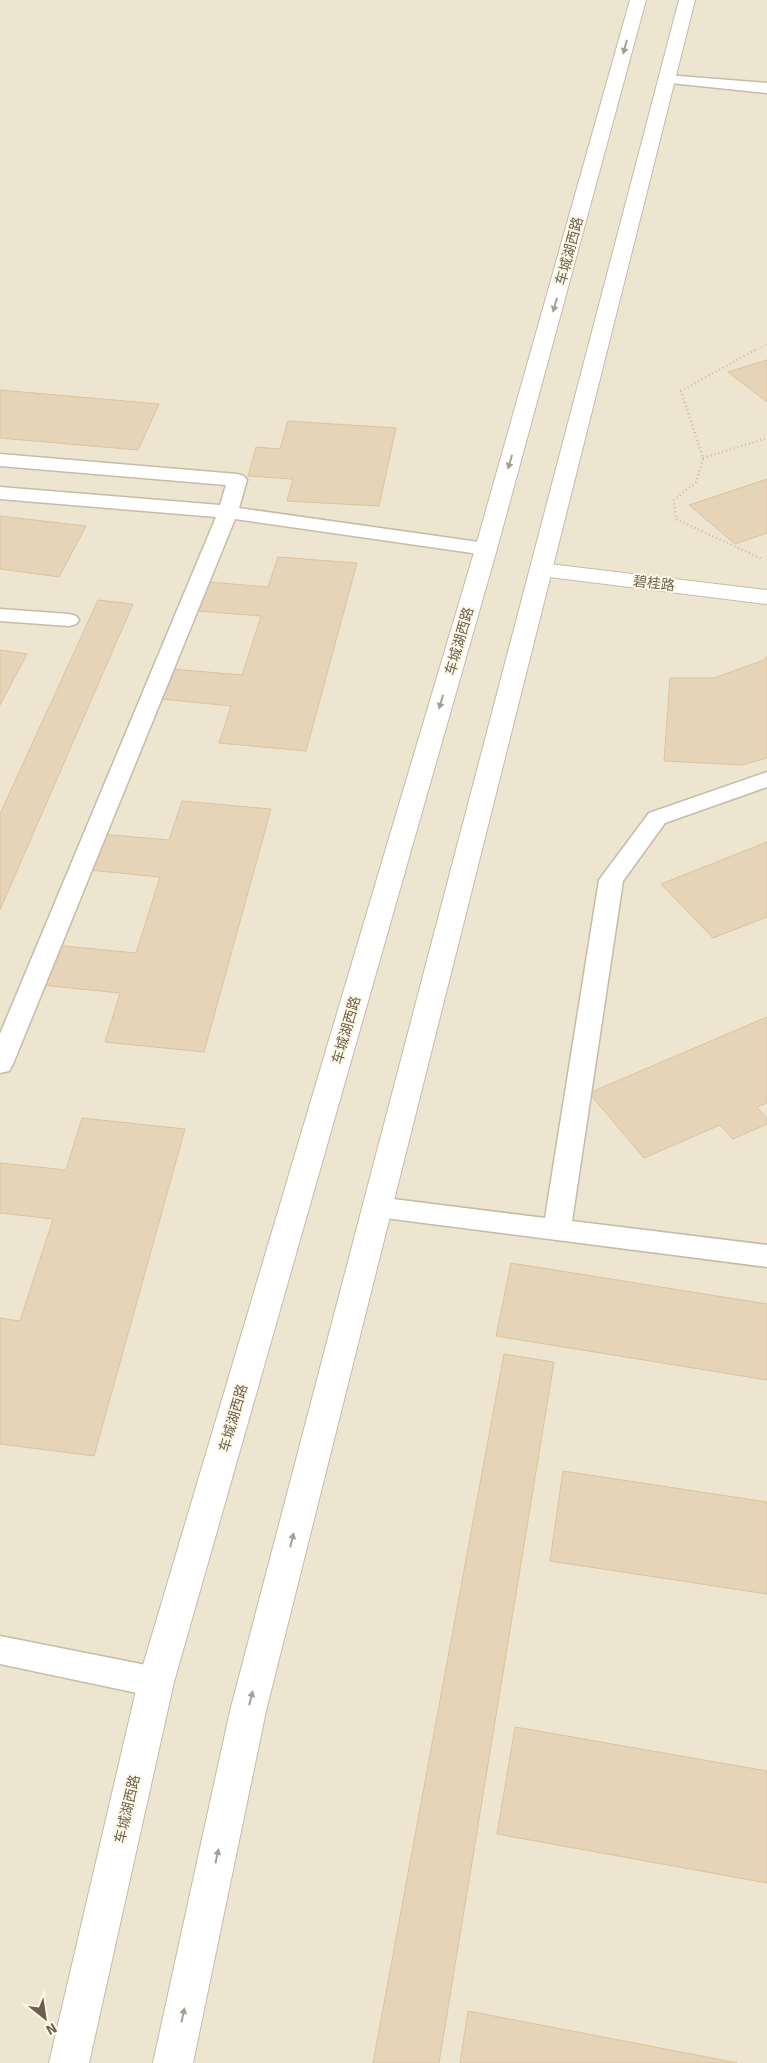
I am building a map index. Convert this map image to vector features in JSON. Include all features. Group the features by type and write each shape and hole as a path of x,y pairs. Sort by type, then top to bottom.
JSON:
{"street":[{"name":"车城湖西路","path":"69,2063 156,1682 486,548 638,0"},
{"path":"173,2063 248,1711 687,0"},
{"name":"碧桂路","path":"540,570 767,597"}],"lane":[{"path":"666,79 767,88"},
{"path":"0,460 237,480 228,512 0,1064"},
{"path":"0,492 228,512 486,548"},
{"path":"0,615 69,620"},
{"path":"557,1230 611,880 657,818 767,779"},
{"path":"377,1207 767,1256"},
{"path":"0,1650 156,1682"}],"path":[{"path":"767,344 680,391 703,458 696,482 674,500 676,519 714,538 767,560"},
{"path":"703,458 767,438"}],"shaded area":[{"path":"0,0 767,0 767,2063 0,2063"}],"building":[{"path":"767,360 767,402 728,372"},
{"path":"0,390 159,404 138,450 0,438"},
{"path":"288,421 396,428 379,506 287,501 293,479 248,476 256,447 280,449"},
{"path":"767,479 767,533 735,544 689,505"},
{"path":"0,516 86,526 59,577 0,569"},
{"path":"278,557 357,563 306,751 219,743 231,706 161,699 172,669 242,675 261,616 198,611 208,582 268,587"},
{"path":"98,600 133,604 0,910 0,814"},
{"path":"0,650 27,654 0,705"},
{"path":"767,656 767,758 742,765 664,761 670,678 714,678 764,660"},
{"path":"182,801 271,809 204,1052 105,1042 120,993 41,985 55,945 136,953 160,877 89,870 101,834 169,840"},
{"path":"767,842 767,917 713,938 661,884"},
{"path":"767,1017 767,1103 757,1107 767,1118 767,1124 733,1139 720,1125 644,1158 589,1093"},
{"path":"82,1118 185,1129 94,1456 0,1444 0,1318 20,1321 53,1219 0,1213 0,1163 66,1170"},
{"path":"511,1263 767,1304 767,1380 496,1336"},
{"path":"504,1354 554,1362 439,2063 373,2063"},
{"path":"563,1471 767,1502 767,1594 550,1561"},
{"path":"515,1727 767,1771 767,1883 497,1834"},
{"path":"468,2011 738,2063 460,2063"}]}
